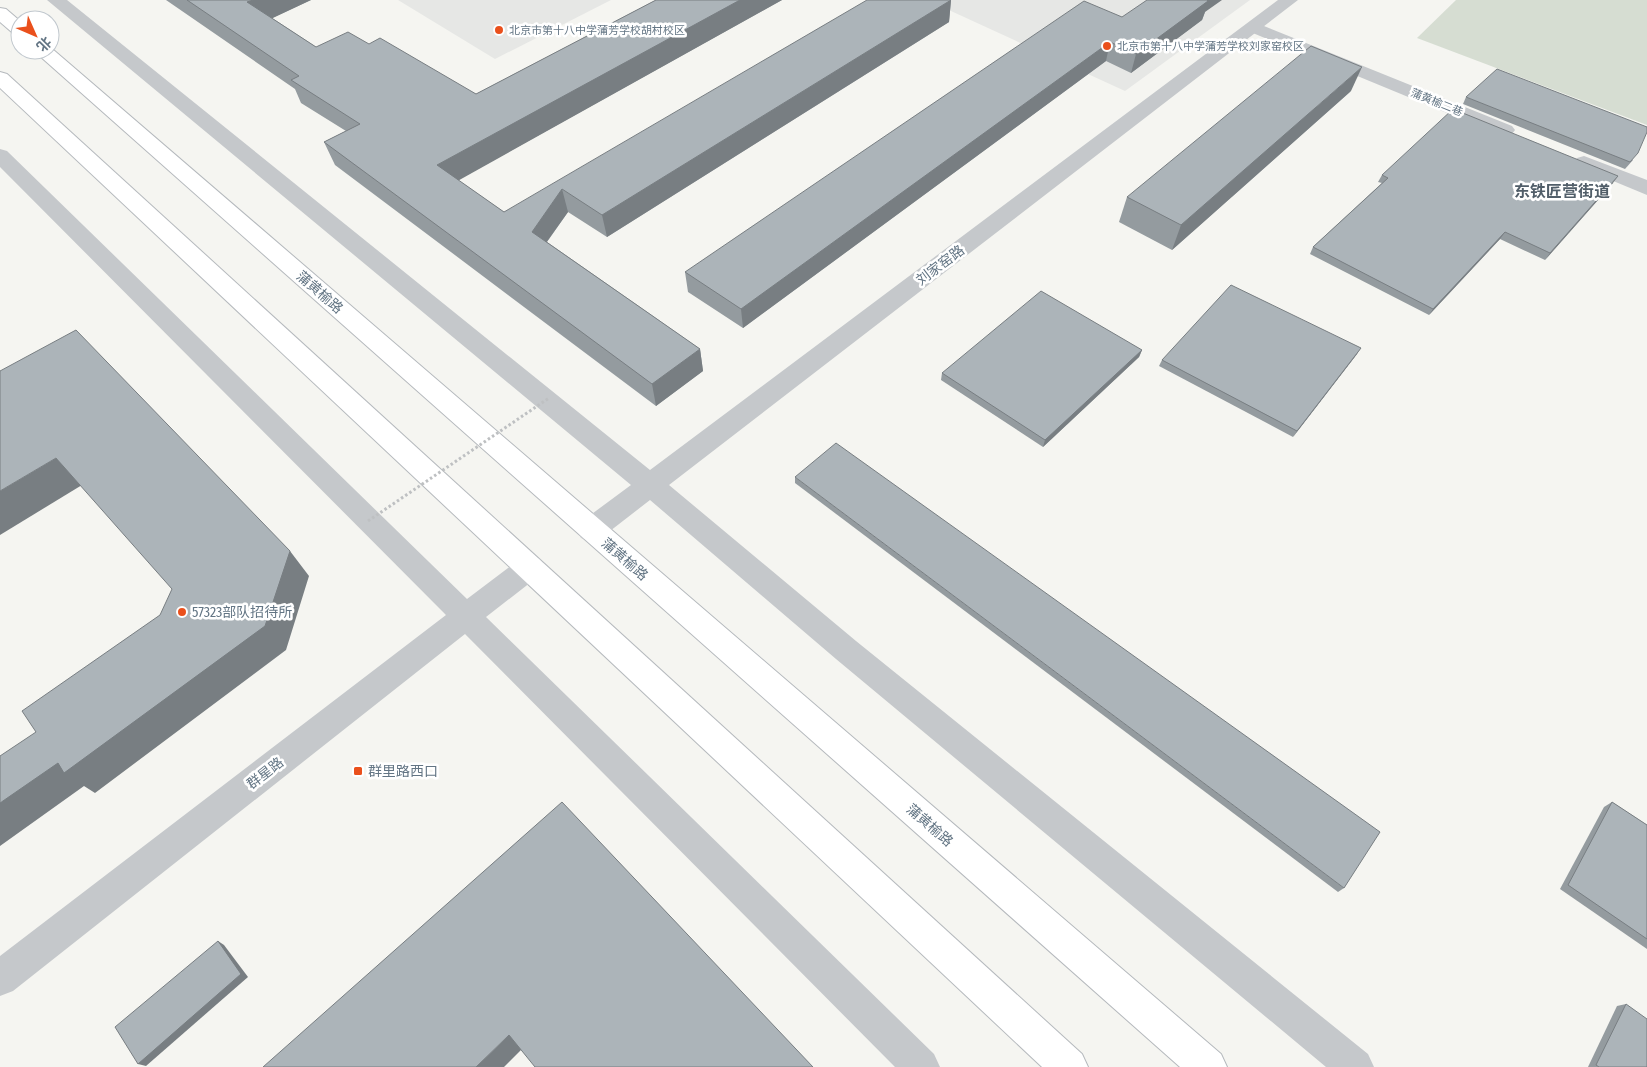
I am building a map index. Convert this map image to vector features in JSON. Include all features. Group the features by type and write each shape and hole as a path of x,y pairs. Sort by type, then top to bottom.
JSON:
{"main road":[{"path":"0,13 10,22"},
{"name":"蒲黄榆路","path":"53,60 1208,1067"},
{"path":"0,78 1069,1067"}],"street":[{"name":"刘家窑路","path":"591,530 1289,0"},
{"path":"54,6 650,485 846,650 1355,1067"},
{"name":"蒲黄榆二巷","path":"1254,27 1519,136"},
{"path":"0,154 921,1067"},
{"path":"1565,154 1647,188"},
{"name":"群星路","path":"0,978 530,567"}],"path":[{"path":"368,521 549,398"}],"shaded area":[{"name":"北京市第十八中学蒲芳学校胡村校区","path":"398,0 611,0 495,59"},
{"name":"北京市第十八中学蒲芳学校刘家窑校区","path":"927,0 1250,0 1125,91"},
{"path":"1456,0 1647,0 1647,125 1417,38"}],"building":[{"path":"187,0 253,0 247,2 316,47 348,32 369,44 380,38 476,94 656,0 740,0 437,165 504,212 867,0 951,0 602,215 562,189 532,232 700,349 652,384 324,142 360,124 291,80 299,76"},
{"path":"1147,0 1208,1 1136,54 1110,42 741,309 685,272 1084,1 1122,17"},
{"path":"1311,46 1362,67 1181,225 1127,197"},
{"path":"1497,69 1647,127 1647,132 1638,153 1630,162 1466,97"},
{"path":"1453,109 1618,176 1550,253 1505,232 1433,309 1313,247 1388,178 1382,175"},
{"path":"1231,285 1361,348 1297,431 1162,360"},
{"path":"1041,291 1142,350 1045,440 942,373"},
{"path":"76,330 290,551 265,626 64,773 58,763 0,803 0,756 36,732 22,711 160,615 172,589 56,458 0,491 0,371"},
{"path":"836,443 1380,832 1344,888 795,477"},
{"path":"562,802 813,1067 535,1067 509,1035 476,1067 263,1067"},
{"path":"1612,802 1647,825 1647,939 1568,885"},
{"path":"218,941 241,974 138,1064 115,1027"},
{"path":"1626,1004 1647,1019 1647,1067 1599,1067 1596,1065"}],"place":[{"name":"北京市第十八中学蒲芳学校胡村校区","path":"499,30"},
{"name":"北京市第十八中学蒲芳学校刘家窑校区","path":"1107,46"},
{"name":"57323部队招待所","path":"182,612"},
{"name":"群里路西口","path":"358,771"}],"district":[{"name":"东铁匠营街道","path":"1562,191"}]}
